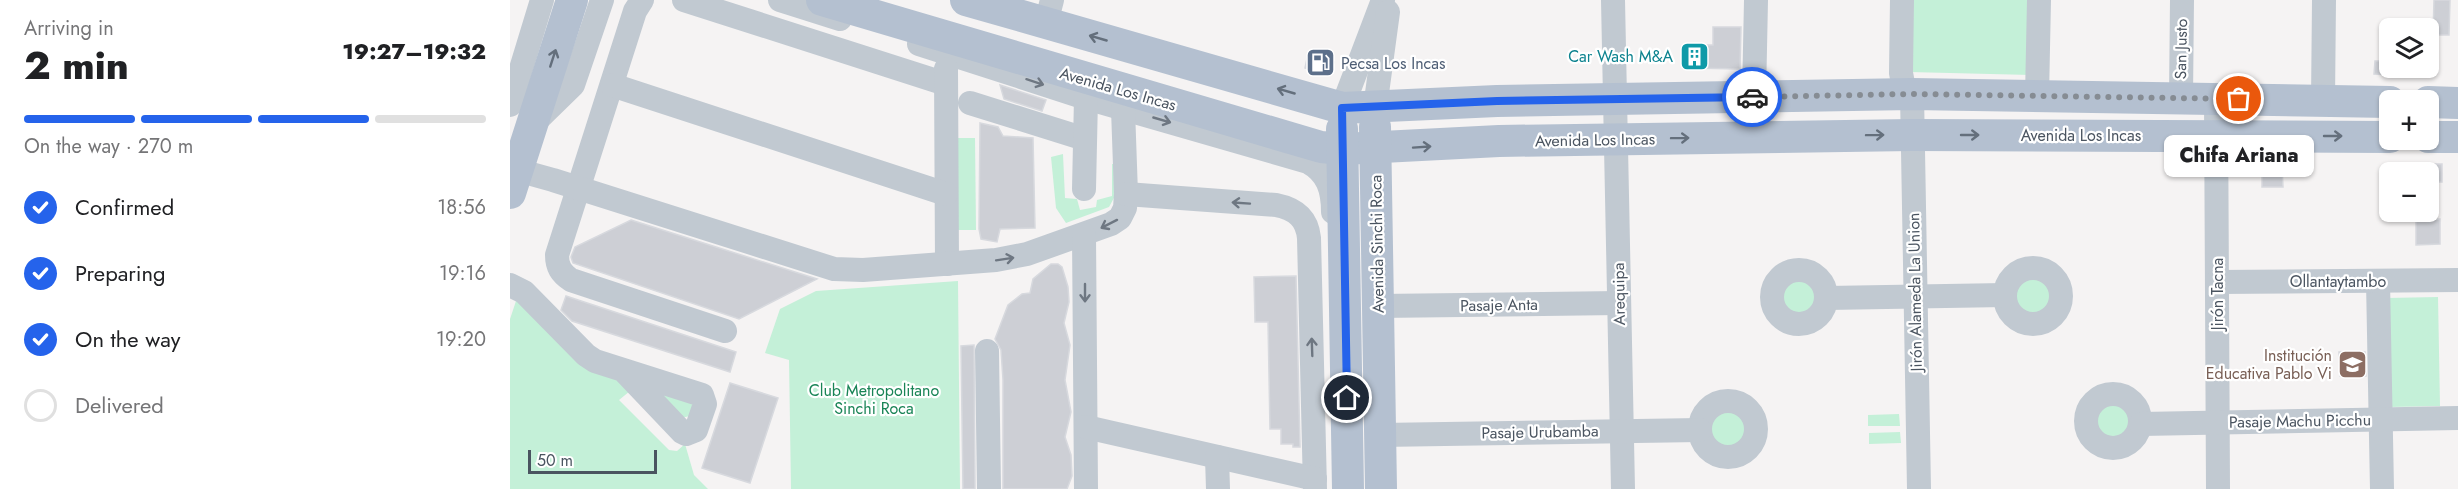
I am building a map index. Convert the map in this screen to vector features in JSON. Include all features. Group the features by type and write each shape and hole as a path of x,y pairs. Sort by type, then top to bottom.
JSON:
{"main road":[{"path":"513,169 520,115 572,0"},
{"path":"966,0 1049,11 1342,108 1497,101 1909,94 2379,102"},
{"name":"Avenida Los Incas","path":"836,2 1321,147 1342,149 1498,141 1912,135 2379,137"},
{"path":"2439,102 2458,103"},
{"name":"Avenida Sinchi Roca","path":"1342,108 1348,489"},
{"name":"Avenida Sinchi Roca","path":"1375,108 1381,489"},
{"path":"2439,137 2458,137"}],"street":[{"path":"520,115 542,0"},
{"path":"520,115 573,85 602,0"},
{"path":"642,0 635,11 557,255 559,269 564,275 725,331"},
{"path":"684,0 946,84"},
{"path":"780,0 1086,98 1308,162 1318,168 1329,183 1333,196 1337,489"},
{"name":"Avenida Sinchi Roca","path":"1342,108 1383,0"},
{"name":"Avenida Sinchi Roca","path":"1375,108 1390,0"},
{"name":"Arequipa","path":"1612,0 1623,489"},
{"path":"1754,97 1756,0"},
{"name":"Jirón Alameda La Union","path":"1902,0 1901,73 1909,94 1912,135 1919,489"},
{"path":"2037,96 2039,0"},
{"name":"San Justo","path":"2181,98 2182,0"},
{"path":"2323,101 2324,0"},
{"path":"946,53 946,264"},
{"path":"612,85 946,194"},
{"path":"1084,189 1086,98"},
{"name":"Jirón Tacna","path":"2216,99 2218,489"},
{"path":"970,103 1085,139"},
{"path":"513,169 834,269 863,270 1012,258 1084,235 1120,218 1125,208 1126,194 1123,109"},
{"path":"1086,427 1217,457 1275,480 1315,484 1309,238 1305,221 1292,210 1276,205 1126,194"},
{"path":"1084,235 1086,489"},
{"name":"Ollantaytambo","path":"2217,282 2458,280"},
{"path":"2378,281 2382,489"},
{"path":"510,285 524,292 586,355 623,370"},
{"path":"1827,298 2005,295"},
{"name":"Pasaje Anta","path":"1378,306 1619,303"},
{"path":"987,351 989,489"},
{"name":"Pasaje Machu Picchu","path":"2141,424 2458,418"},
{"name":"Pasaje Urubamba","path":"1380,435 1700,430"},
{"path":"1217,457 1218,489"}],"green space":[{"path":"1910,0 2033,0 2031,75 1909,72"},
{"path":"957,138 975,138 976,230 958,230"},
{"path":"1063,154 1065,198 1077,199 1080,210 1096,207 1097,200 1112,196 1112,164 1115,164 1115,196 1109,207 1066,223 1056,208 1051,157"},
{"path":"2033,273 2049,279 2055,295 2049,311 2033,317 2017,311 2011,295 2017,279"},
{"path":"1799,276 1807,277 1814,282 1819,289 1819,305 1814,312 1807,317 1799,318 1791,317 1784,312 1779,305 1778,297 1779,289 1784,282 1791,277"},
{"name":"Club Metropolitano Sinchi Roca","path":"958,281 960,489 791,489 789,360 765,353 780,309 816,291"},
{"path":"2438,297 2440,406 2390,407 2387,298"},
{"path":"517,298 630,391 619,400 669,450 677,451 685,444 694,475 708,489 510,489 510,319"},
{"path":"655,389 693,404 690,416 681,418"},
{"path":"2113,400 2128,406 2134,421 2128,436 2113,442 2098,436 2092,421 2098,406"},
{"path":"1728,406 1744,413 1751,429 1744,445 1728,452 1712,445 1705,429 1712,413"},
{"path":"1899,414 1900,426 1868,426 1868,415"},
{"path":"1900,432 1901,443 1869,444 1869,433"}],"building":[{"path":"2434,0 2450,0 2449,35 2439,35 2439,18 2433,18"},
{"path":"1713,27 1741,27 1740,69 1690,68 1690,45 1713,45"},
{"path":"1308,54 1334,62 1330,75 1305,68"},
{"path":"2375,61 2379,61 2379,74 2374,74"},
{"path":"1000,85 1046,100 1042,111 1004,99"},
{"path":"980,123 998,127 1003,136 1033,138 1035,228 1000,229 997,242 981,239 979,229"},
{"path":"2439,164 2442,164 2442,182 2439,182"},
{"path":"2262,166 2282,166 2283,187 2262,187"},
{"path":"2439,219 2440,244 2416,245 2416,222 2439,222"},
{"path":"631,220 817,279 739,319 573,263 571,257 575,247"},
{"path":"1051,264 1058,264 1062,267 1068,287 1069,302 1064,323 1070,345 1065,380 1071,412 1065,437 1071,455 1072,476 1067,489 1003,489 1003,380 1001,350 995,339 1008,305 1022,294 1030,293 1033,279"},
{"path":"1296,276 1300,447 1293,447 1293,444 1281,444 1281,429 1270,429 1268,322 1255,322 1254,277"},
{"path":"566,296 736,352 730,372 572,321 561,310"},
{"path":"974,345 975,489 963,489 961,346"},
{"name":"Institución Educativa Pablo Vi","path":"2339,352 2365,352 2366,376 2340,376"},
{"path":"730,383 778,398 750,483 702,468"}],"way so far":[{"path":"1752,97 1912,94 2239,99"}],"place":[{"name":"Car Wash M&A","path":"1694,56"},
{"name":"Pecsa Los Incas","path":"1320,63"},
{"name":"Chifa Ariana","path":"2239,99"},
{"name":"Institución Educativa Pablo Vi","path":"2353,364"}],"route":[{"path":"1347,398 1342,108 1497,101 1752,97"}]}
